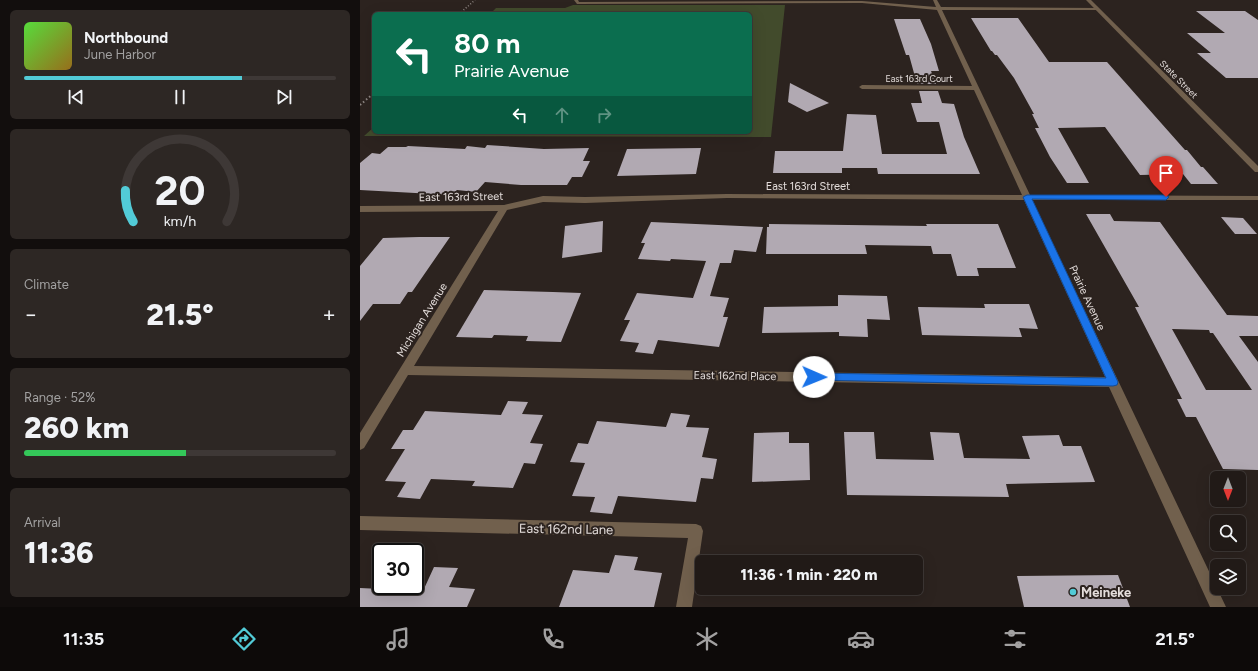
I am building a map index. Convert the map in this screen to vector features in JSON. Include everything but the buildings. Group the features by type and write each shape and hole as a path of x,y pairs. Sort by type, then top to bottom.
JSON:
{"street":[{"name":"State Street","path":"1088,0 1258,170"},
{"path":"576,1 825,1 862,2 896,7 937,4 1097,9"},
{"name":"Prairie Avenue","path":"937,4 1218,607"},
{"name":"East 163rd Court","path":"862,87 976,88"},
{"name":"East 163rd Street","path":"360,209 504,208 543,199 585,200 727,196 1258,198"},
{"name":"Michigan Avenue","path":"360,444 504,208"},
{"name":"East 162nd Place","path":"405,370 1113,382"},
{"name":"East 162nd Lane","path":"360,523 696,531 684,607"}],"green space":[{"path":"573,5 785,5 771,137 364,136 372,129 372,134 752,134 752,12 492,12 496,8 565,8"}],"railway":[{"path":"461,12 475,0"},
{"path":"360,105 372,95"}],"place":[{"name":"Meineke","path":"1073,592"}],"route":[{"path":"814,377 1113,382 1027,197 1166,197"}]}
